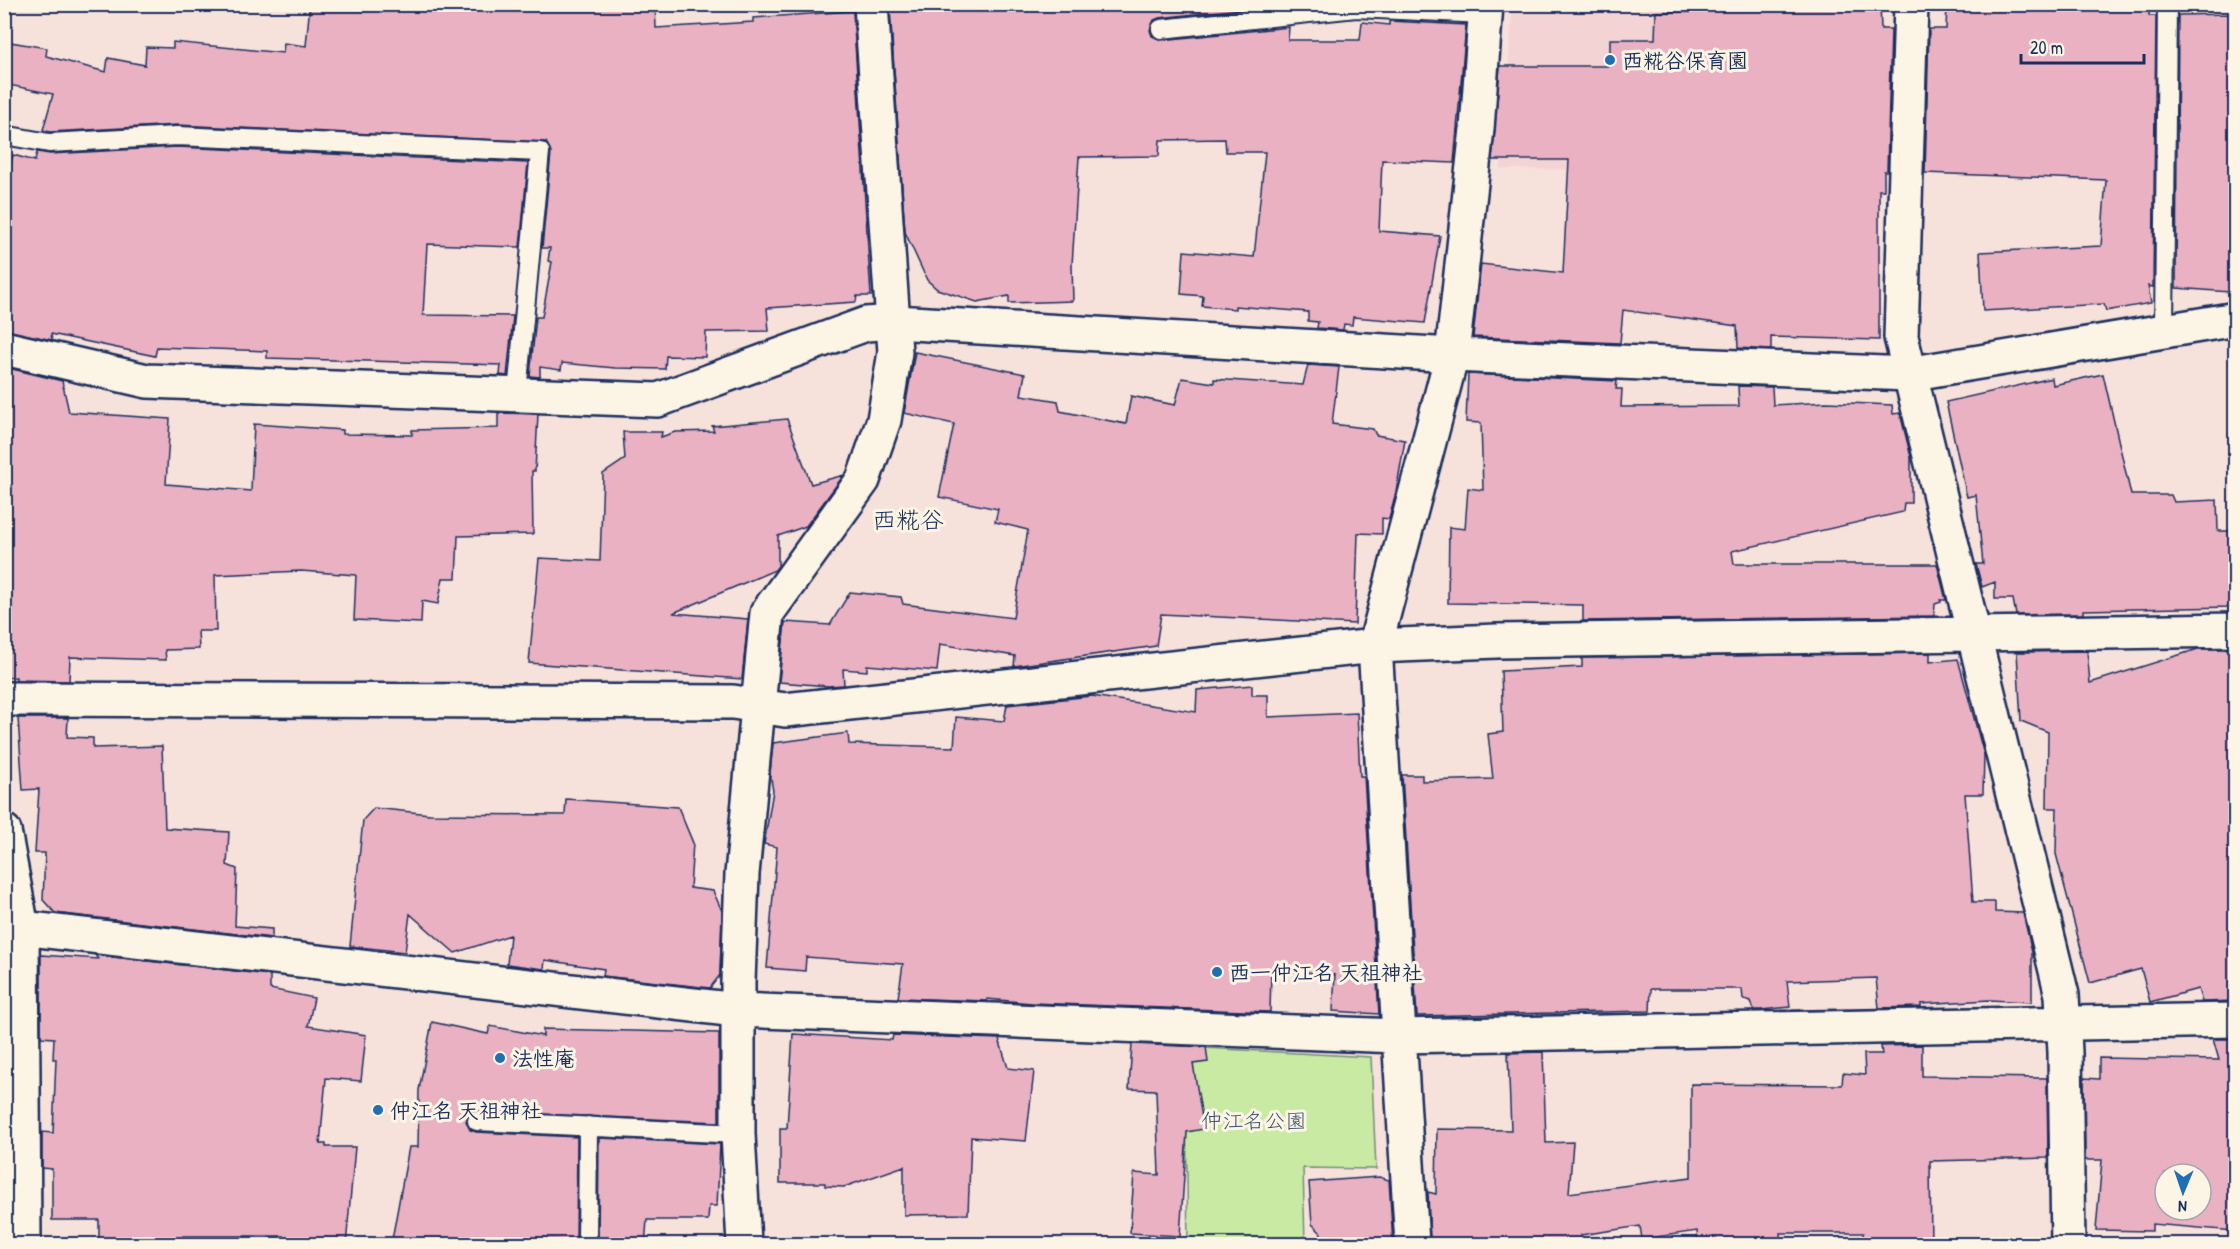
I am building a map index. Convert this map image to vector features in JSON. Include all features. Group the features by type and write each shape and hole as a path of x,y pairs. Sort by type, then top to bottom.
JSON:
{"street":[{"path":"744,1245 738,1134 737,1010 742,874 767,613 863,480 884,420 895,352 895,322 871,4"},
{"path":"1911,4 1901,337 1972,636 2062,995 2065,1025 2068,1245"},
{"path":"1412,1245 1375,646 1452,355 1477,129 1486,9"},
{"path":"4,348 147,381 658,400 866,324 895,322 1452,355 1908,374 2235,319"},
{"path":"4,699 733,702 785,710 1375,646 1497,641 1972,636 2235,630"},
{"path":"4,831 13,927 24,1245"},
{"path":"13,927 737,1010 1398,1036 2235,1020"}],"lane":[{"path":"2164,331 2167,4"},
{"path":"1161,29 1356,8 1486,9"},
{"path":"4,135 49,143 177,136 540,152 517,393"},
{"path":"477,1121 738,1134"},
{"path":"587,1245 588,1126"}],"shaded area":[{"name":"西糀谷保育園","path":"1513,5 1714,5 1653,170 1501,169"}],"green space":[{"name":"仲江名公園","path":"1185,1047 1371,1057 1376,1169 1303,1168 1305,1244 1188,1244"}],"building":[{"path":"310,4 655,4 656,28 753,22 753,18 853,11 871,296 857,296 856,302 767,308 769,331 706,332 705,357 666,356 665,369 615,368 562,363 561,370 540,367 540,377 530,376 536,317 542,317 552,262 548,261 550,248 542,248 551,153 546,142 177,125 50,132 43,130 53,94 4,84 4,41 47,48 46,56 106,72 108,58 145,65 146,47 173,48 173,42 283,53 284,43 306,46"},
{"path":"929,4 1283,4 1159,18 1154,20 1150,30 1152,36 1162,40 1289,27 1288,40 1360,40 1362,22 1389,25 1389,21 1466,25 1454,163 1382,160 1379,231 1440,236 1425,323 1353,317 1352,325 1344,324 1343,330 1317,328 1318,322 1308,321 1308,312 1235,306 1235,309 1202,306 1203,296 1181,294 1184,251 1254,257 1265,152 1226,152 1225,139 1160,140 1159,156 1079,157 1072,265 1073,301 1009,303 1009,296 977,302 937,289 927,280 905,232 890,9"},
{"path":"1701,4 1880,4 1881,29 1891,29 1887,171 1884,171 1884,190 1879,190 1879,340 1771,337 1771,350 1738,348 1737,326 1623,310 1620,343 1473,337 1481,264 1563,273 1569,160 1492,160 1500,66 1610,66 1610,39 1655,39 1656,12 1701,12"},
{"path":"1947,4 2150,4 2149,16 2156,16 2153,287 2148,286 2151,303 2106,311 2104,304 1983,311 1980,252 2101,246 2106,180 1925,173 1929,29 1946,29"},
{"path":"2235,14 2235,219 2230,292 2176,288 2178,15"},
{"path":"177,147 528,163 520,247 427,244 423,315 513,316 507,376 500,375 501,365 267,358 267,351 157,347 155,356 51,334 52,340 4,330 4,184 13,155 35,161 37,152 50,154"},
{"path":"915,352 1025,374 1021,395 1058,401 1060,411 1126,424 1131,396 1175,405 1182,378 1214,383 1214,379 1303,385 1308,365 1339,367 1332,424 1373,429 1376,435 1405,440 1389,519 1382,518 1382,534 1358,533 1355,624 1161,614 1156,646 1014,666 1015,656 940,644 937,671 867,665 867,671 843,669 844,685 779,682 785,622 830,625 850,592 901,597 903,604 1013,618 1028,530 995,522 998,509 939,497 954,424 904,413"},
{"path":"4,367 62,381 69,412 170,419 166,484 251,491 254,424 343,430 343,434 412,435 412,430 498,428 498,413 538,414 535,471 532,471 533,534 458,536 456,578 443,578 438,604 422,601 421,623 354,620 356,575 301,571 215,575 216,631 198,631 199,649 165,650 166,660 70,657 69,681 4,678"},
{"path":"1468,374 1617,381 1616,389 1622,389 1621,407 1739,406 1738,386 1772,387 1773,405 1827,402 1892,405 1893,414 1900,413 1911,457 1911,503 1904,503 1903,512 1732,551 1734,564 1937,564 1946,600 1940,600 1941,602 1935,604 1934,616 1583,621 1583,605 1448,603 1449,527 1465,529 1468,488 1483,490 1481,423 1466,422"},
{"path":"2103,374 2131,495 2171,495 2174,502 2217,500 2218,531 2230,531 2231,549 2235,549 2235,588 2231,588 2231,607 2083,610 2083,614 2016,615 2013,599 1995,599 1995,582 1982,587 1976,564 1983,564 1976,495 1967,497 1946,402 2052,378 2053,385"},
{"path":"787,419 811,484 844,475 806,526 778,536 778,566 775,570 673,613 748,619 742,679 529,663 539,558 600,561 603,474 625,459 623,432 662,432 661,437 675,432 714,431 712,426"},
{"path":"2198,649 2230,649 2230,659 2235,658 2235,1001 2202,1002 2198,989 2150,1002 2141,969 2090,983 2056,854 2057,808 2047,808 2048,732 2021,721 2017,652 2087,651 2090,683"},
{"path":"1930,653 1930,662 1958,659 1984,755 1983,794 1965,794 1973,902 1995,902 1995,912 2023,913 2032,952 2032,1002 1989,1000 1921,1004 1921,1007 1879,1008 1876,978 1787,981 1790,1007 1761,1010 1754,1010 1751,1001 1743,999 1742,989 1651,989 1650,1011 1417,1016 1402,775 1422,775 1422,781 1493,779 1488,734 1503,732 1501,671 1582,667 1582,658"},
{"path":"1252,685 1252,695 1268,695 1268,717 1357,713 1360,776 1364,776 1379,1014 1333,1011 1335,975 1271,969 1270,1012 1032,1003 987,999 987,1001 898,998 903,964 806,957 805,971 767,968 777,847 764,844 773,791 770,773 773,743 848,733 849,744 954,747 956,717 1004,721 1007,705 1092,696 1196,712 1197,690"},
{"path":"18,718 68,718 67,737 93,738 93,748 162,746 165,828 229,832 227,865 237,869 235,926 272,929 272,938 55,913 43,900 45,853 35,853 39,789 23,790"},
{"path":"566,799 678,807 693,843 690,888 713,891 722,911 720,975 710,988 603,976 604,969 545,960 544,969 507,964 510,935 455,953 410,914 405,952 350,946 363,820 374,808 430,814 565,815"},
{"path":"41,955 98,959 95,955 270,975 270,989 314,998 308,1026 366,1035 361,1081 326,1078 320,1144 326,1144 326,1147 355,1147 346,1245 284,1245 284,1236 183,1236 183,1245 99,1245 99,1220 52,1220 52,1169 42,1168 42,1132 53,1133 56,1059 53,1059 54,1038 41,1037"},
{"path":"432,1022 488,1034 490,1026 543,1036 543,1029 719,1033 719,1122 472,1111 466,1121 470,1130 476,1132 577,1137 576,1242 538,1239 538,1245 391,1245 409,1147 418,1147 419,1090"},
{"path":"793,1034 892,1040 893,1035 999,1039 1008,1068 1034,1071 1026,1141 971,1137 968,1214 904,1215 904,1166 844,1187 825,1186 825,1183 780,1183 780,1128 787,1128"},
{"path":"2213,1039 2235,1039 2235,1231 2152,1224 2152,1231 2096,1230 2102,1160 2085,1160 2084,1078 2099,1079 2099,1058 2219,1060"},
{"path":"1132,1044 1206,1047 1208,1062 1193,1064 1204,1129 1187,1132 1180,1236 1130,1233 1134,1173 1159,1175 1156,1090 1129,1089"},
{"path":"1922,1045 1922,1076 2047,1078 2048,1158 1930,1161 1931,1245 1864,1245 1863,1233 1780,1233 1781,1245 1698,1245 1697,1231 1642,1239 1640,1226 1581,1235 1582,1245 1430,1245 1428,1192 1436,1194 1437,1129 1511,1130 1508,1053 1543,1052 1546,1143 1573,1142 1569,1193 1691,1177 1691,1084 1842,1085 1843,1073 1865,1075 1864,1054 1882,1054 1881,1046"},
{"path":"599,1138 720,1144 717,1206 709,1206 708,1220 647,1220 645,1245 598,1244"},
{"path":"1379,1177 1389,1180 1393,1245 1320,1245 1321,1233 1312,1224 1309,1182"}],"place":[{"name":"西糀谷保育園","path":"1610,60"},
{"name":"西一仲江名 天祖神社","path":"1217,972"},
{"name":"法性庵","path":"500,1058"},
{"name":"仲江名 天祖神社","path":"378,1110"}],"district":[{"name":"西糀谷","path":"908,519"}]}
